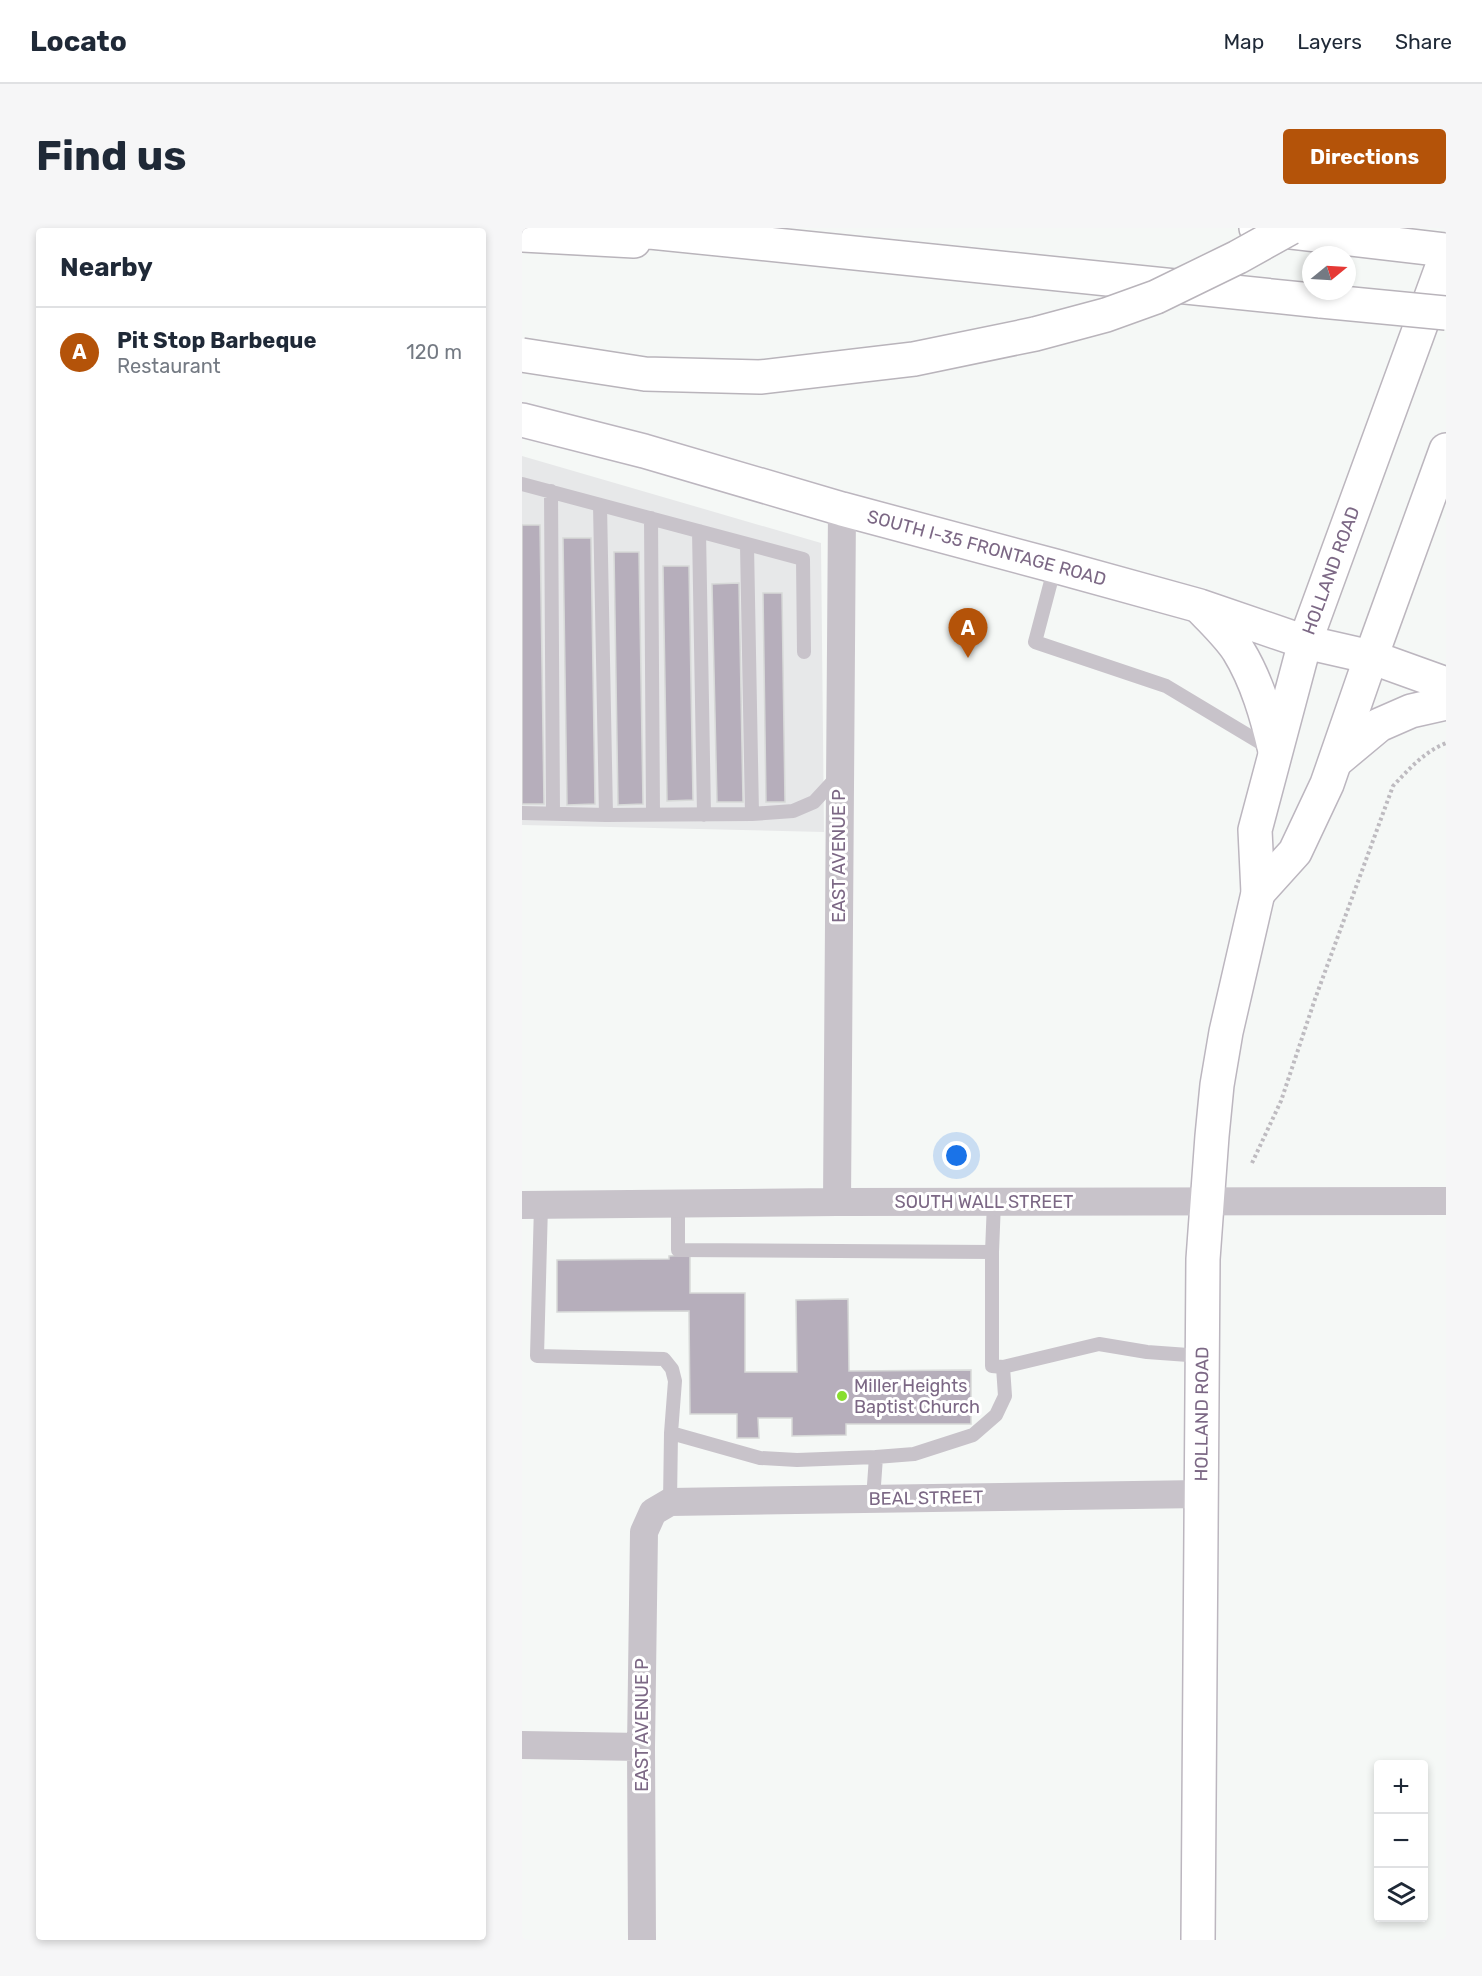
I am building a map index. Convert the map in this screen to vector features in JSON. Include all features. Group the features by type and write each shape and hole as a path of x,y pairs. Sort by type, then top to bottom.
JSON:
{"main road":[{"path":"611,228 1446,313"},
{"path":"1256,228 1446,250"},
{"path":"522,355 645,374 760,377 914,359 1035,334 1106,315 1156,297 1238,257 1290,228"},
{"path":"522,235 835,251"},
{"name":"HOLLAND ROAD","path":"1198,1940 1203,1258 1219,1074 1228,1022 1258,893 1256,830 1305,642 1446,256"},
{"name":"SOUTH I-35 FRONTAGE ROAD","path":"522,420 644,451 842,509 1200,606 1305,642 1371,657 1446,684"},
{"name":"HOLLAND ROAD","path":"1258,893 1295,852 1327,784 1446,450"},
{"path":"1200,606 1237,648 1254,681 1268,718 1275,752"},
{"path":"1336,761 1379,725 1411,711 1446,703"}],"street":[{"name":"EAST AVENUE P","path":"837,1202 842,509"},
{"name":"SOUTH WALL STREET","path":"532,1205 1446,1201"},
{"name":"BEAL STREET","path":"662,1507 873,1499 1201,1494"},
{"name":"EAST AVENUE P","path":"642,1940 641,1746 644,1532 662,1507"},
{"path":"522,1745 641,1746"}],"lane":[{"path":"522,484 803,559 804,652"},
{"path":"551,491 554,813"},
{"path":"600,505 606,815"},
{"path":"651,519 653,814"},
{"path":"699,531 704,815"},
{"path":"747,545 752,814"},
{"path":"1055,566 1035,642 1166,686 1275,752"},
{"path":"522,813 704,815 793,811 814,802 839,775"},
{"path":"994,1202 992,1366 1004,1367 1099,1344 1147,1352 1202,1356"},
{"path":"678,1204 678,1250 992,1252"},
{"path":"532,1205 537,1356 664,1359 672,1369 675,1381 662,1507"},
{"path":"671,1433 760,1458 797,1460 914,1454 973,1435 996,1415 1005,1396 1004,1367"},
{"path":"873,1499 876,1457"}],"path":[{"path":"1252,1163 1281,1101 1393,786 1414,763 1434,748 1446,743"}],"shaded area":[{"path":"522,456 821,543 824,832 522,825"}],"building":[{"path":"522,525 540,525 544,804 522,804"},
{"path":"563,538 591,538 595,804 567,805"},
{"path":"614,552 639,552 643,804 618,805"},
{"path":"663,566 689,566 693,800 667,801"},
{"path":"739,583 743,802 717,802 712,584"},
{"path":"763,593 782,593 785,802 766,802"},
{"path":"690,1255 690,1293 745,1293 745,1372 797,1372 796,1300 848,1299 849,1371 971,1370 971,1424 846,1424 846,1435 792,1436 792,1418 758,1418 759,1438 737,1438 737,1414 690,1414 689,1311 557,1312 557,1260 669,1259 669,1256"}],"place":[{"name":"Pit Stop Barbeque","path":"968,658"},
{"name":"Miller Heights Baptist Church","path":"842,1396"}]}
